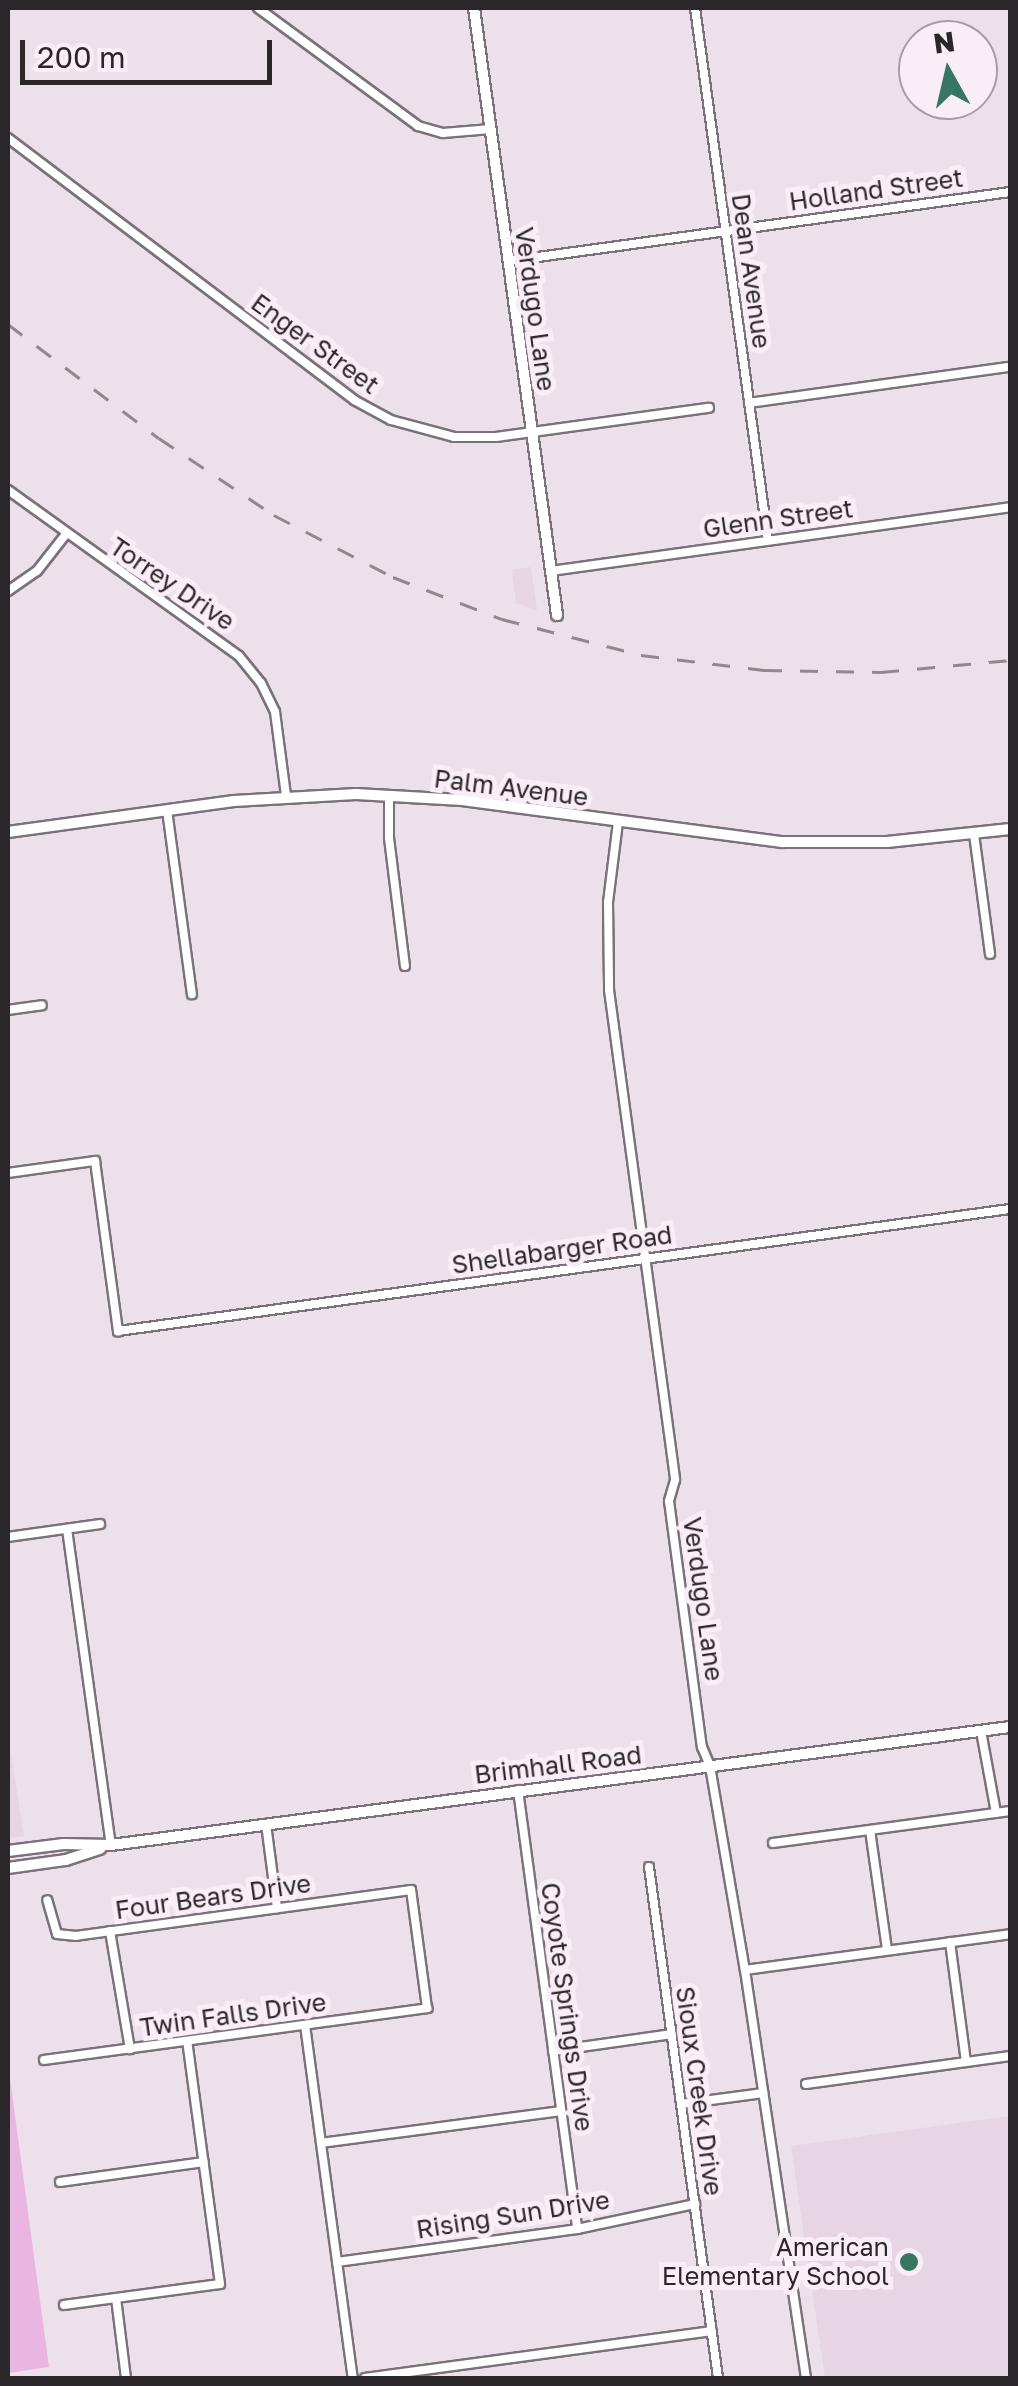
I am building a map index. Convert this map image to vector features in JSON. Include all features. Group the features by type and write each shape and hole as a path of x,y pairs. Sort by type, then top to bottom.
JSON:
{"street":[{"path":"258,8 418,126 443,133 491,129"},
{"name":"Verdugo Lane","path":"474,8 557,615"},
{"name":"Dean Avenue","path":"695,8 768,540"},
{"name":"Enger Street","path":"8,138 374,412 412,428 454,437 532,433 709,408"},
{"name":"Holland Street","path":"509,261 1010,192"},
{"path":"749,403 1010,367"},
{"name":"Torrey Drive","path":"8,490 227,645 250,668 268,697 280,730 286,796"},
{"name":"Glenn Street","path":"551,570 1010,506"},
{"path":"8,591 37,571 66,534"},
{"path":"389,795 389,838 405,966"},
{"name":"Palm Avenue","path":"8,832 286,796 389,795 462,800 618,822 817,843 1010,829"},
{"path":"167,810 192,994"},
{"name":"Verdugo Lane","path":"618,822 606,958 675,1480 670,1501 702,1747 710,1766 745,1970 806,2378"},
{"path":"974,834 990,954"},
{"path":"8,1010 42,1005"},
{"name":"Shellabarger Road","path":"8,1172 94,1160 118,1331 1010,1209"},
{"path":"8,1537 100,1524"},
{"path":"67,1529 111,1846"},
{"name":"Brimhall Road","path":"8,1854 24,1849 111,1846 1010,1727"},
{"path":"981,1731 996,1813"},
{"name":"Coyote Springs Drive","path":"518,1790 578,2228"},
{"path":"773,1844 1010,1811"},
{"path":"266,1824 277,1908"},
{"path":"870,1830 887,1950"},
{"name":"Brimhall Road","path":"8,1868 66,1860 111,1846"},
{"name":"Sioux Creek Drive","path":"649,1868 718,2378"},
{"name":"Four Bears Drive","path":"47,1900 57,1934 110,1931 411,1890 427,2008"},
{"path":"110,1931 130,2049"},
{"path":"745,1970 1010,1934"},
{"path":"950,1942 966,2062"},
{"name":"Twin Falls Drive","path":"44,2060 427,2008"},
{"path":"305,2025 353,2378"},
{"path":"553,2051 672,2034"},
{"path":"64,2305 220,2284 187,2041"},
{"path":"806,2084 1010,2056"},
{"path":"681,2104 763,2093"},
{"path":"321,2143 561,2110"},
{"path":"60,2182 204,2162"},
{"name":"Rising Sun Drive","path":"337,2262 578,2228 695,2204"},
{"path":"116,2298 126,2378"},
{"path":"365,2378 712,2331"}],"shaded area":[{"path":"531,567 537,610 516,603 512,570"},
{"path":"8,1736 24,1836 8,1838"},
{"path":"8,2064 49,2367 8,2373"},
{"name":"American Elementary School","path":"1010,2116 1010,2378 825,2378 791,2146"}],"railway":[{"path":"8,324 159,438 274,515 393,577 502,619 641,655 764,670 881,672 1010,660"}],"place":[{"name":"American Elementary School","path":"909,2262"}]}
